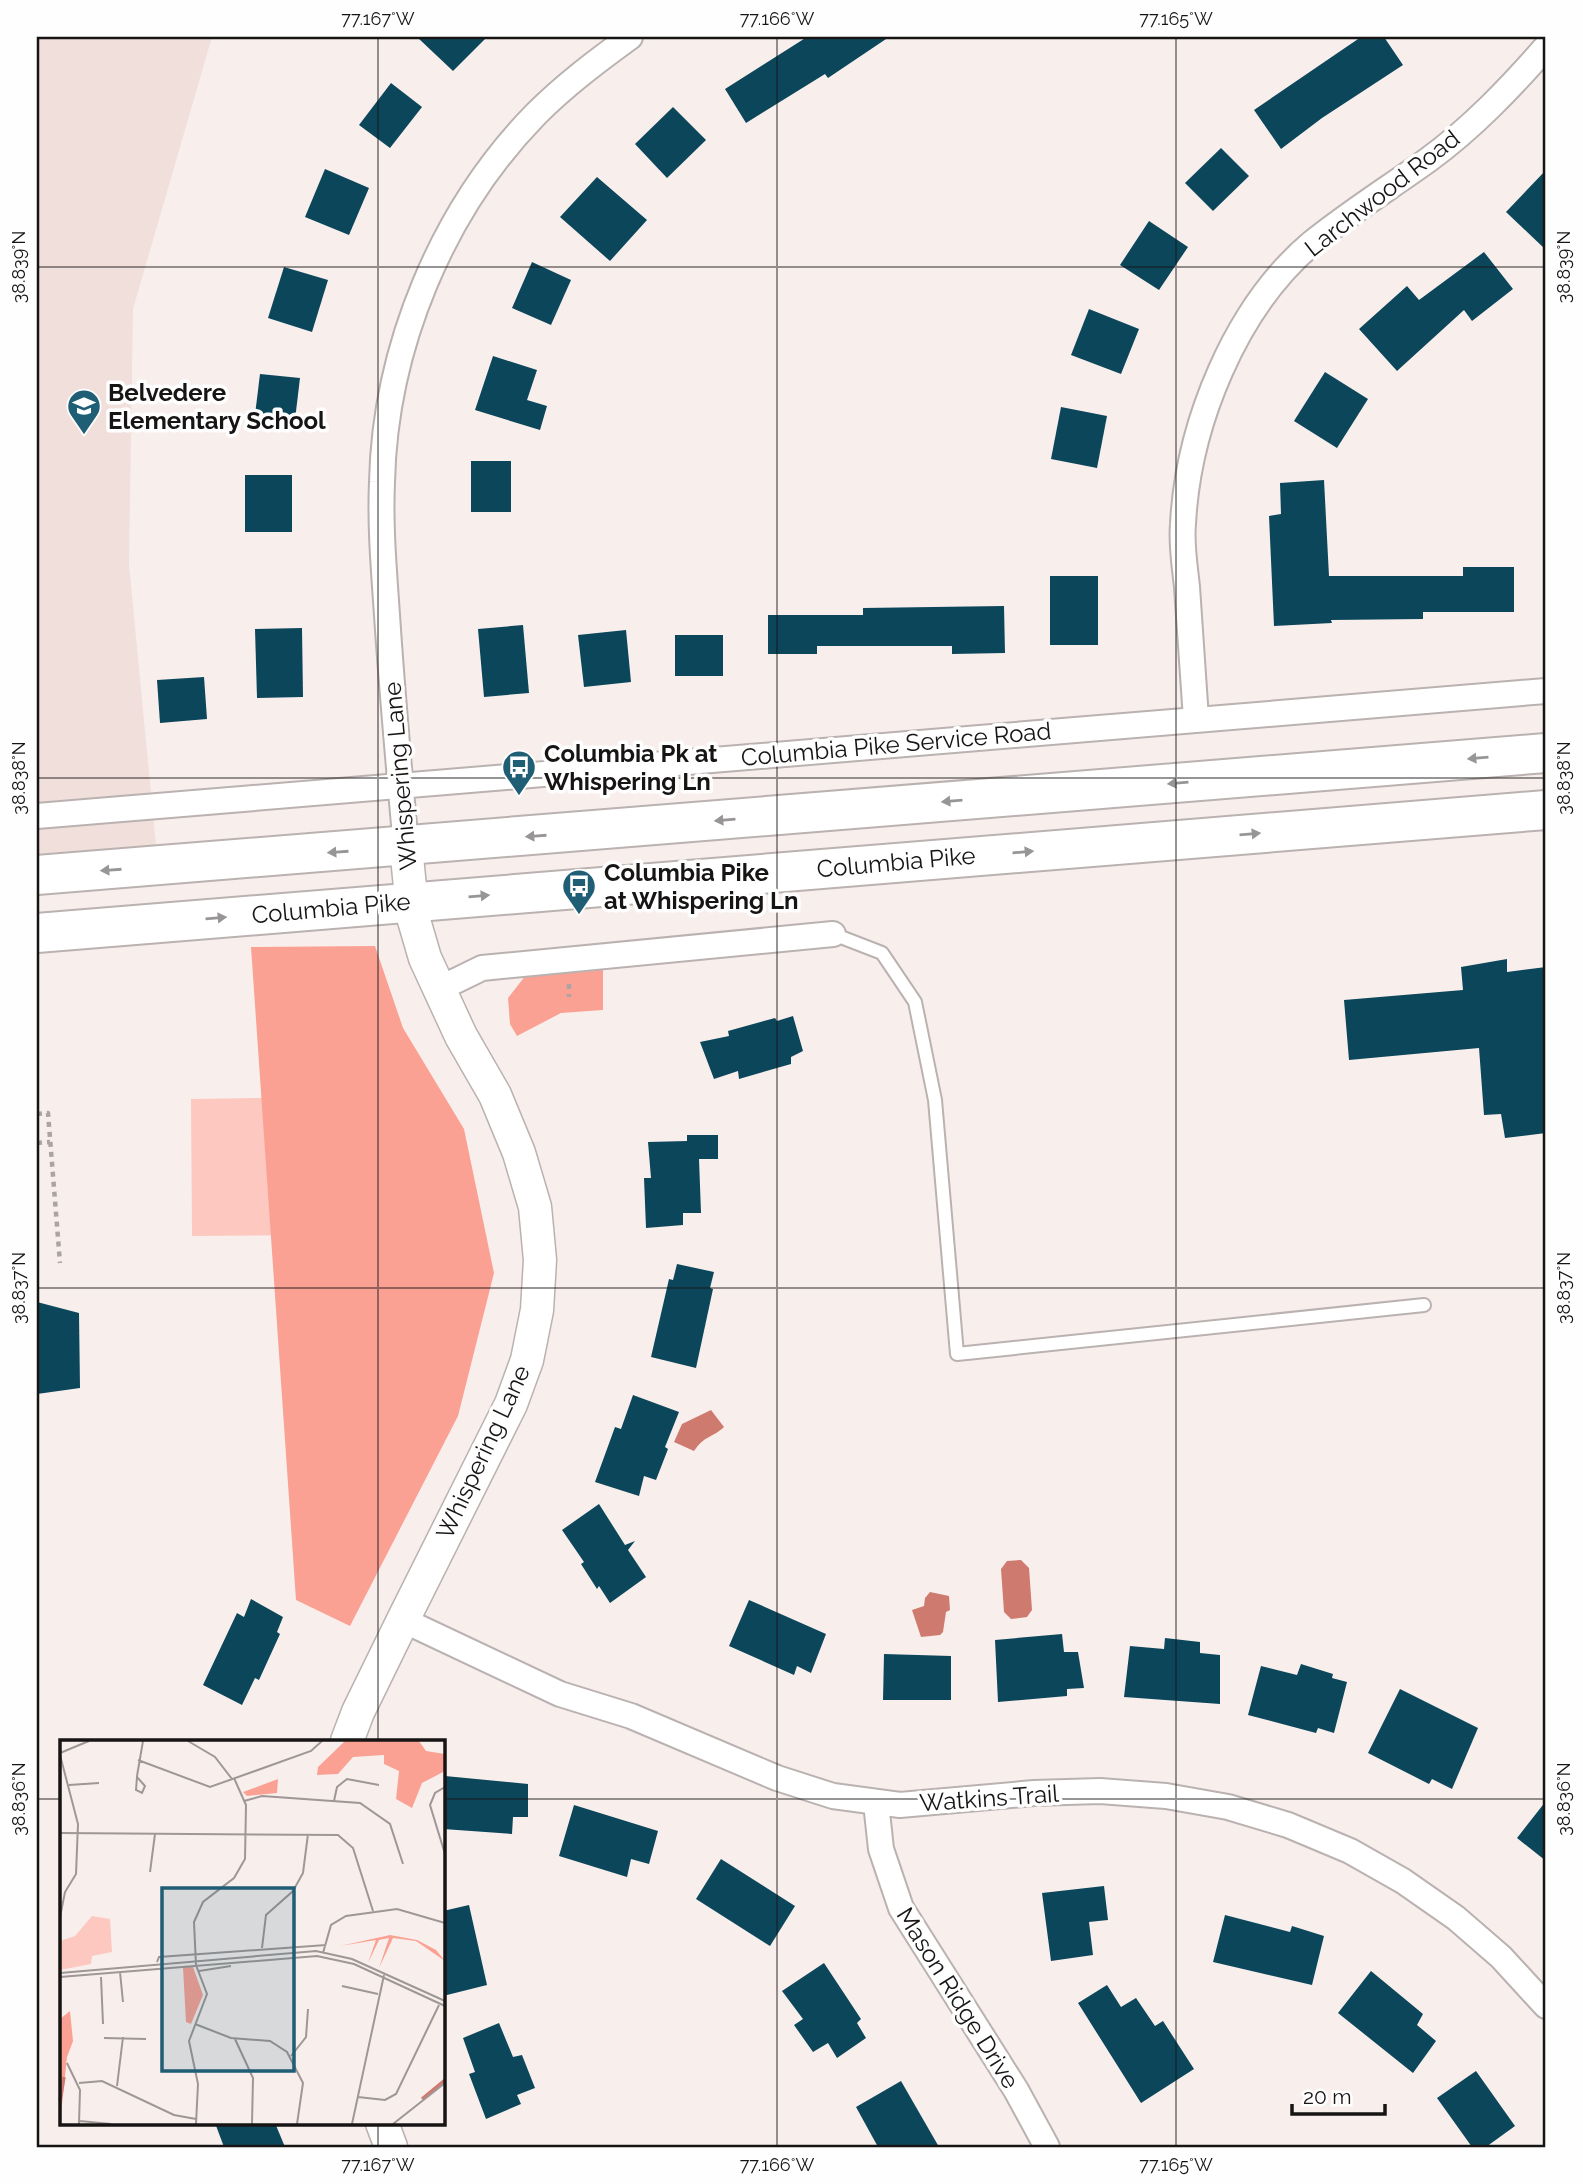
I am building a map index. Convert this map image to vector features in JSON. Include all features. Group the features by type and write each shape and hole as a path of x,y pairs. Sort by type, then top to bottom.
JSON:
{"main road":[{"path":"37,875 1546,752"},
{"name":"Columbia Pike","path":"37,933 1546,810"}],"street":[{"name":"Whispering Lane","path":"347,1740 358,1712 511,1404 527,1360 537,1310 540,1260 535,1207 519,1153 495,1095 461,1036 439,989 421,946 413,917 400,785 383,548 382,481 389,410 404,344 425,283 453,226 488,172 543,108 578,75 630,37"},
{"name":"Larchwood Road","path":"1196,719 1182,527 1187,476 1198,430 1217,378 1238,337 1274,284 1309,246 1353,210 1450,142 1508,90 1546,47"},
{"name":"Columbia Pike Service Road","path":"37,816 1546,691"},
{"path":"439,989 482,968 833,934"},
{"name":"Watkins Trail","path":"403,1620 560,1693 631,1716 777,1778 833,1796 876,1803 949,1802 1034,1793 1100,1791 1166,1796 1228,1807 1288,1825 1350,1851 1403,1881 1456,1918 1501,1957 1546,2006"},
{"name":"Mason Ridge Drive","path":"876,1803 881,1849 901,1908 1016,2090 1047,2147"},
{"path":"382,2124 391,2147"}],"lane":[{"path":"833,934 882,953 915,1002 935,1100 957,1354 1424,1305"}],"path":[{"path":"37,1114 48,1113 60,1263"},
{"path":"37,1143 50,1142"}],"shaded area":[{"name":"Belvedere Elementary School","path":"37,37 212,37 133,309 129,564 156,845 37,854"},
{"path":"375,946 403,1028 464,1129 494,1273 458,1416 350,1626 296,1600 251,947"},
{"path":"603,966 603,1010 561,1013 517,1036 510,1024 508,998 526,975"},
{"path":"319,1097 320,1235 192,1236 191,1099"},
{"path":"711,1410 724,1427 720,1431 702,1442 694,1451 674,1442 682,1424"},
{"path":"1021,1560 1029,1568 1032,1610 1027,1617 1011,1619 1004,1612 1001,1569 1007,1561"},
{"path":"930,1592 949,1596 950,1610 946,1612 943,1632 940,1635 921,1637 912,1610 924,1606 925,1598"}],"building":[{"path":"417,37 487,37 453,71"},
{"path":"807,37 889,37 828,78 825,74 746,123 725,89"},
{"path":"1361,37 1384,37 1403,65 1322,118 1281,149 1254,110"},
{"path":"391,83 422,107 390,148 359,125"},
{"path":"673,107 706,140 667,178 635,144"},
{"path":"1221,148 1249,176 1213,211 1185,183"},
{"path":"325,169 369,188 349,235 305,217"},
{"path":"1546,170 1546,250 1506,212"},
{"path":"597,177 647,220 610,261 560,217"},
{"path":"1149,221 1188,247 1159,290 1120,265"},
{"path":"1484,252 1513,289 1472,321 1464,310 1397,371 1359,329 1407,286 1419,300"},
{"path":"532,262 571,280 551,325 512,308"},
{"path":"284,267 328,280 312,332 268,318"},
{"path":"1089,309 1139,329 1121,374 1071,355"},
{"path":"493,356 537,370 527,400 547,406 540,430 475,410"},
{"path":"1325,372 1368,399 1337,448 1294,421"},
{"path":"260,374 300,378 294,428 254,423"},
{"path":"1061,407 1107,416 1097,468 1051,459"},
{"path":"471,461 511,461 511,512 471,512"},
{"path":"245,475 292,475 292,532 245,532"},
{"path":"1324,480 1329,576 1463,576 1463,567 1514,567 1514,612 1423,612 1423,619 1331,620 1332,623 1274,626 1269,516 1281,514 1280,483"},
{"path":"1050,576 1098,576 1098,645 1050,645"},
{"path":"1004,606 1005,653 952,654 952,646 817,646 817,654 768,654 768,615 863,615 863,608"},
{"path":"523,625 529,693 484,697 478,629"},
{"path":"302,628 303,697 257,698 255,629"},
{"path":"626,630 631,682 584,687 578,635"},
{"path":"675,635 723,635 723,676 675,676"},
{"path":"204,677 207,719 160,723 157,680"},
{"path":"1507,959 1507,972 1546,967 1546,1133 1505,1138 1501,1114 1484,1115 1479,1048 1349,1060 1344,1000 1463,990 1461,967"},
{"path":"793,1016 803,1051 791,1057 791,1064 739,1079 738,1071 714,1079 700,1042 729,1036 728,1031"},
{"path":"687,1135 718,1135 718,1159 699,1159 701,1213 683,1213 683,1225 646,1228 644,1178 651,1178 648,1142 687,1141"},
{"path":"677,1264 714,1272 710,1288 713,1289 696,1368 651,1357 669,1279 673,1280"},
{"path":"37,1302 79,1313 80,1388 37,1394"},
{"path":"633,1395 679,1412 656,1480 644,1476 639,1496 595,1482 615,1427 621,1429"},
{"path":"599,1504 625,1545 635,1541 628,1550 646,1577 610,1603 599,1586 597,1589 581,1564 584,1562 562,1530"},
{"path":"251,1599 283,1617 277,1632 280,1634 259,1680 255,1678 242,1705 203,1685 237,1613 244,1617"},
{"path":"749,1600 826,1634 811,1673 797,1666 794,1675 729,1646"},
{"path":"1062,1634 1064,1652 1078,1652 1084,1688 1067,1689 1067,1696 998,1702 995,1640"},
{"path":"1165,1638 1200,1642 1200,1653 1220,1655 1220,1704 1124,1697 1130,1646 1164,1649"},
{"path":"884,1654 951,1656 951,1700 883,1700"},
{"path":"1301,1664 1333,1674 1332,1678 1347,1682 1334,1733 1318,1728 1316,1733 1248,1715 1261,1666 1297,1675"},
{"path":"1400,1689 1478,1728 1452,1789 1432,1779 1429,1784 1368,1753"},
{"path":"445,1776 528,1784 528,1817 513,1817 512,1834 444,1829"},
{"path":"1546,1801 1546,1861 1517,1838"},
{"path":"574,1805 658,1831 649,1864 631,1859 627,1877 559,1856"},
{"path":"721,1859 795,1906 770,1946 696,1899"},
{"path":"1104,1886 1108,1920 1089,1922 1093,1955 1051,1961 1042,1893"},
{"path":"469,1905 487,1985 444,1996 444,1911"},
{"path":"1225,1915 1290,1932 1292,1926 1324,1936 1312,1985 1213,1962"},
{"path":"824,1963 861,2019 857,2023 866,2038 837,2058 828,2043 813,2052 794,2025 803,2019 782,1991"},
{"path":"1371,1971 1423,2014 1417,2025 1436,2041 1413,2073 1338,2013"},
{"path":"1107,1985 1121,2007 1136,1998 1155,2026 1163,2021 1194,2069 1141,2103 1078,2003"},
{"path":"499,2023 513,2057 522,2055 535,2088 517,2095 521,2104 486,2119 469,2074 475,2072 463,2038"},
{"path":"1476,2071 1515,2126 1486,2147 1472,2147 1437,2098"},
{"path":"901,2081 939,2147 878,2147 856,2107"},
{"path":"215,2124 275,2124 285,2147 224,2147"}],"place":[{"name":"Belvedere Elementary School","path":"84,436"},
{"name":"Columbia Pk at Whispering Ln","path":"519,797"},
{"name":"Columbia Pike at Whispering Ln","path":"579,916"}]}
